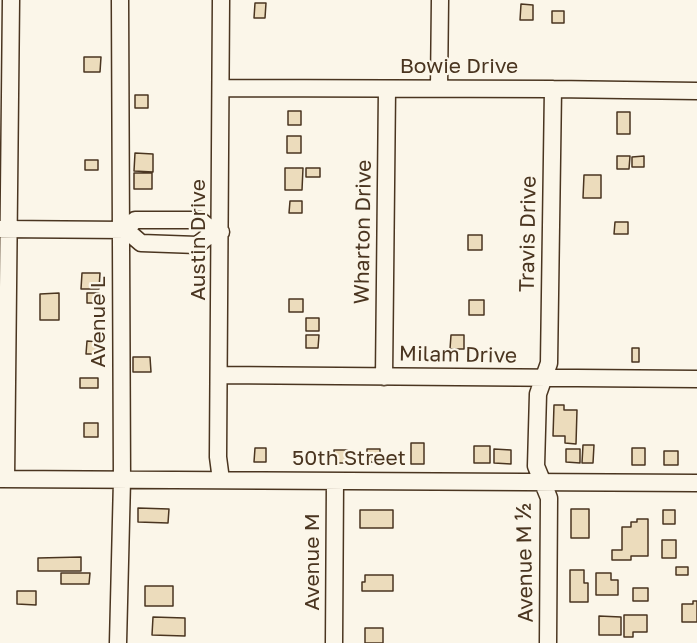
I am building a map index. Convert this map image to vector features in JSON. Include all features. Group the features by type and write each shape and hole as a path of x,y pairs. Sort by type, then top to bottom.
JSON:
{"street":[{"path":"3,479 4,230 10,0"},
{"name":"Avenue L","path":"118,643 122,480 123,230 120,0"},
{"name":"Austin Drive","path":"221,0 217,232 218,457 221,480"},
{"path":"439,88 440,0"},
{"name":"Bowie Drive","path":"221,88 553,88 697,91"},
{"name":"Travis Drive","path":"543,378 549,363 553,88"},
{"name":"Wharton Drive","path":"384,376 387,89"},
{"path":"4,230 123,230 141,243 197,245 217,232 201,220 135,220 123,230"},
{"name":"Milam Drive","path":"219,375 697,379"},
{"name":"Avenue M ½","path":"543,378 538,394 536,466 549,498 548,643"},
{"name":"50th Street","path":"3,479 697,483"},
{"name":"Avenue M","path":"334,643 335,481"}],"building":[{"path":"255,3 266,3 265,18 254,18"},
{"path":"521,4 533,5 533,20 520,20"},
{"path":"552,11 564,11 564,23 552,23"},
{"path":"84,57 101,57 100,72 84,72"},
{"path":"135,95 148,95 148,108 135,108"},
{"path":"288,111 301,111 301,125 288,125"},
{"path":"617,112 630,112 630,134 617,134"},
{"path":"287,136 301,136 301,153 287,153"},
{"path":"135,153 153,154 153,172 134,171"},
{"path":"617,156 630,156 629,169 617,169"},
{"path":"644,156 644,167 632,167 632,157"},
{"path":"85,160 98,160 98,170 85,170"},
{"path":"285,168 303,168 302,190 285,190"},
{"path":"306,168 320,168 320,177 306,177"},
{"path":"134,173 152,173 152,189 134,189"},
{"path":"584,175 601,175 601,198 583,198"},
{"path":"290,201 302,201 302,213 289,213"},
{"path":"615,222 628,222 628,234 614,234"},
{"path":"468,235 482,235 482,250 468,250"},
{"path":"82,273 100,273 99,289 81,289"},
{"path":"59,293 59,320 40,320 40,294"},
{"path":"87,293 99,293 99,303 87,303"},
{"path":"289,299 303,299 303,312 289,312"},
{"path":"469,300 484,300 484,315 469,315"},
{"path":"306,318 319,318 319,331 306,331"},
{"path":"306,335 319,335 318,348 306,348"},
{"path":"451,335 464,335 464,349 450,349"},
{"path":"87,341 99,342 99,354 86,354"},
{"path":"632,348 639,348 639,362 632,362"},
{"path":"133,357 150,357 151,372 133,372"},
{"path":"80,378 98,378 98,388 80,388"},
{"path":"554,405 564,405 564,410 577,410 576,444 565,443 565,436 553,436"},
{"path":"84,423 98,423 98,437 84,437"},
{"path":"411,443 424,443 424,464 411,464"},
{"path":"583,445 594,445 593,463 582,463"},
{"path":"474,446 490,446 490,463 474,463"},
{"path":"255,448 266,448 266,462 254,462"},
{"path":"632,448 645,448 645,465 632,465"},
{"path":"367,449 380,449 380,462 367,462"},
{"path":"494,449 511,450 511,464 494,463"},
{"path":"566,449 580,449 580,463 566,462"},
{"path":"334,450 348,450 347,463 334,463"},
{"path":"664,451 678,451 678,465 664,465"},
{"path":"138,508 169,509 168,523 138,522"},
{"path":"571,509 589,509 589,538 571,538"},
{"path":"360,510 393,510 393,528 360,528"},
{"path":"663,510 675,510 675,524 663,524"},
{"path":"637,519 648,519 648,556 631,556 631,560 612,560 612,550 622,550 622,527 631,527 631,522 637,522"},
{"path":"662,540 676,540 676,558 662,558"},
{"path":"81,557 81,571 38,571 38,558"},
{"path":"676,567 688,567 688,575 676,575"},
{"path":"570,570 584,570 584,583 588,583 588,602 570,602"},
{"path":"61,573 90,573 89,584 61,584"},
{"path":"596,573 611,573 611,580 618,580 618,595 596,595"},
{"path":"365,575 393,575 393,591 362,591"},
{"path":"145,586 173,586 173,606 145,606"},
{"path":"633,588 648,588 648,601 633,601"},
{"path":"17,591 36,591 36,605 17,604"},
{"path":"693,601 697,601 697,622 682,622 682,604 693,604"},
{"path":"624,615 647,615 647,632 633,632 633,637 624,637"},
{"path":"599,616 621,617 621,635 599,635"},
{"path":"153,617 185,618 185,636 152,635"},
{"path":"365,628 383,628 383,643 365,643"}]}
